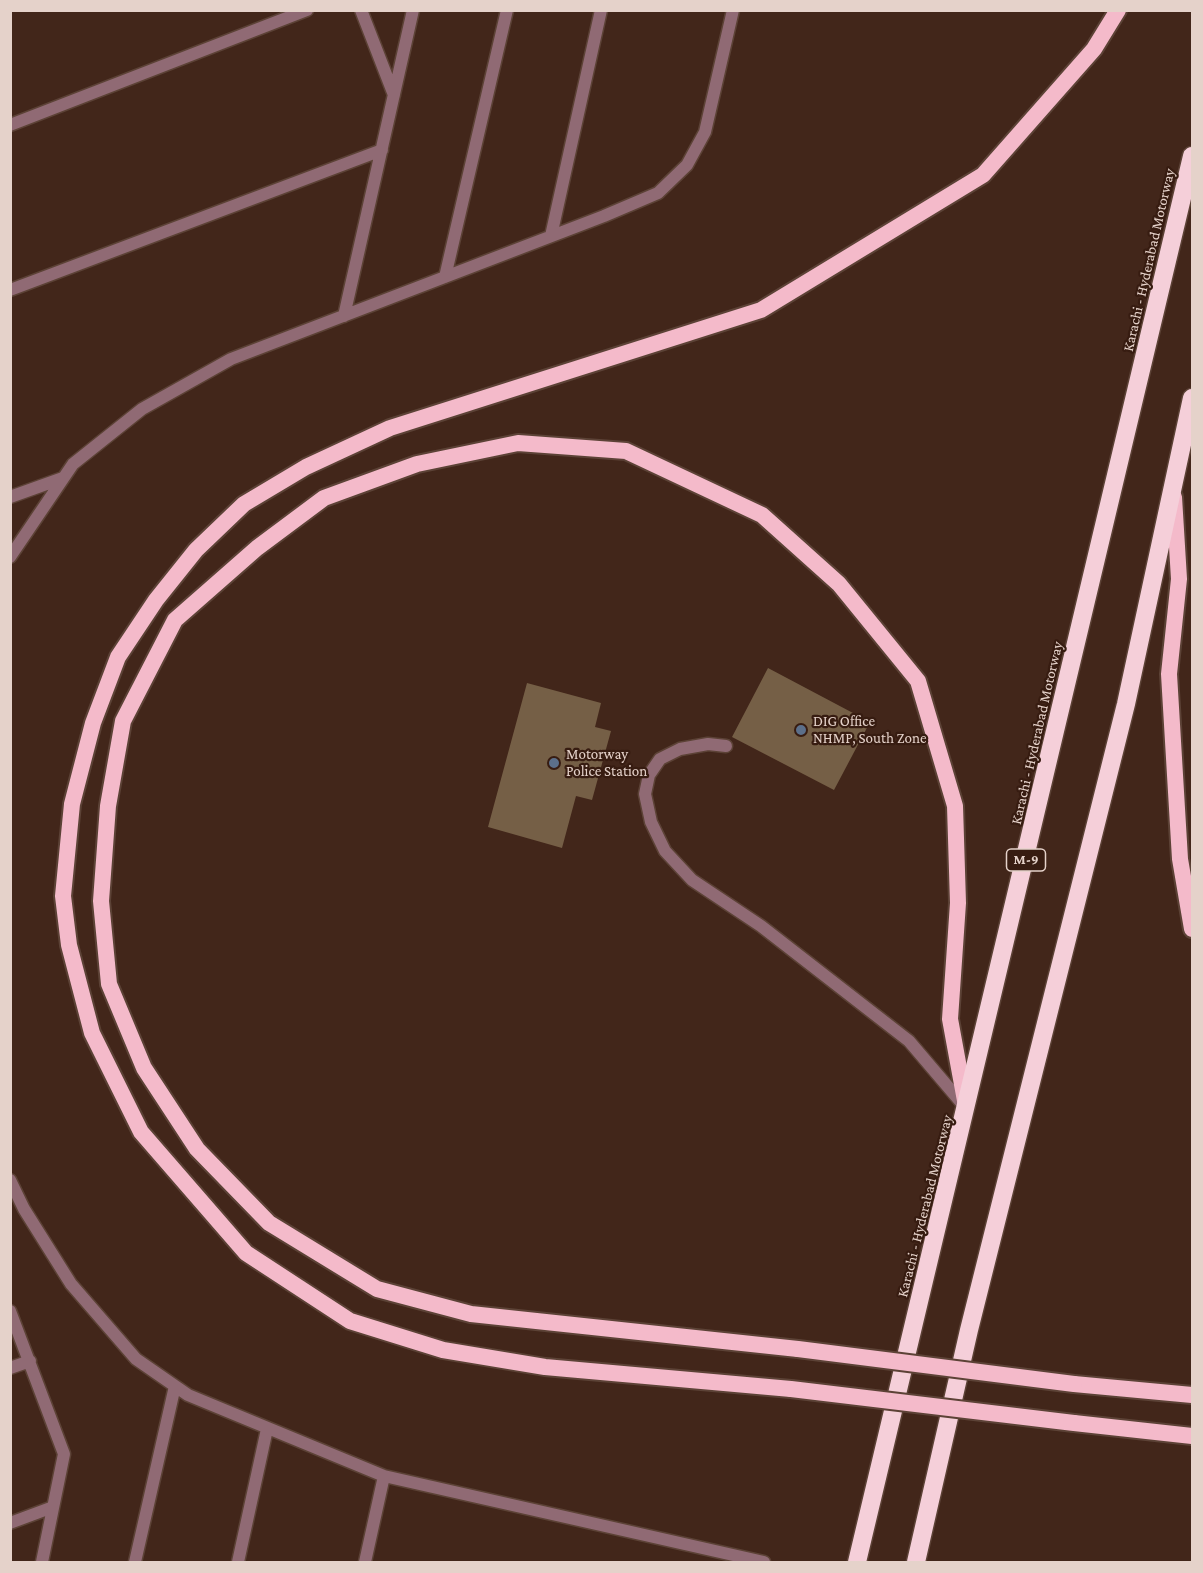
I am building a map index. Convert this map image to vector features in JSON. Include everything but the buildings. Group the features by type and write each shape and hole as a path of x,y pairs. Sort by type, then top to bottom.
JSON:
{"highway":[{"path":"1118,10 1094,49 983,175 879,241 761,310 390,428 306,467 244,504 196,550 156,600 118,657 93,723 72,804 63,896 69,945 92,1033 141,1132 246,1253 350,1321 443,1350 545,1367 791,1389 1192,1436"},
{"name":"Karachi - Hyderabad Motorway","path":"857,1563 967,1109 1192,156"},
{"path":"916,1563 969,1330 1126,704 1192,398"},
{"path":"967,1109 950,1020 958,903 955,806 918,681 839,584 762,515 627,451 518,443 417,464 324,498 257,548 175,620 123,721 108,806 101,901 109,984 144,1068 197,1149 269,1223 377,1289 471,1314 798,1349 1074,1384 1192,1395"},
{"path":"1174,487 1179,579 1169,674 1180,859 1192,929"}],"street":[{"path":"10,125 308,10"},
{"path":"361,10 394,95"},
{"path":"344,316 413,10"},
{"path":"445,277 507,10"},
{"path":"551,236 601,10"},
{"path":"10,557 73,464 142,410 231,359 658,193 687,165 705,132 733,10"},
{"path":"10,290 382,150"},
{"path":"10,497 63,478"},
{"path":"726,746 708,744 680,749 660,759 649,775 645,794 649,813 665,851 692,880 761,926 909,1041 967,1109"},
{"path":"10,1180 24,1209 71,1284 136,1359 188,1395 384,1476 764,1563"},
{"path":"10,1311 64,1454 42,1563"},
{"path":"10,1368 30,1361"},
{"path":"135,1563 175,1386"},
{"path":"237,1563 267,1429"},
{"path":"365,1563 384,1476"},
{"path":"10,1523 53,1507"}],"place":[{"name":"DIG Office NHMP, South Zone","path":"801,730"},
{"name":"Motorway Police Station","path":"554,763"}]}
